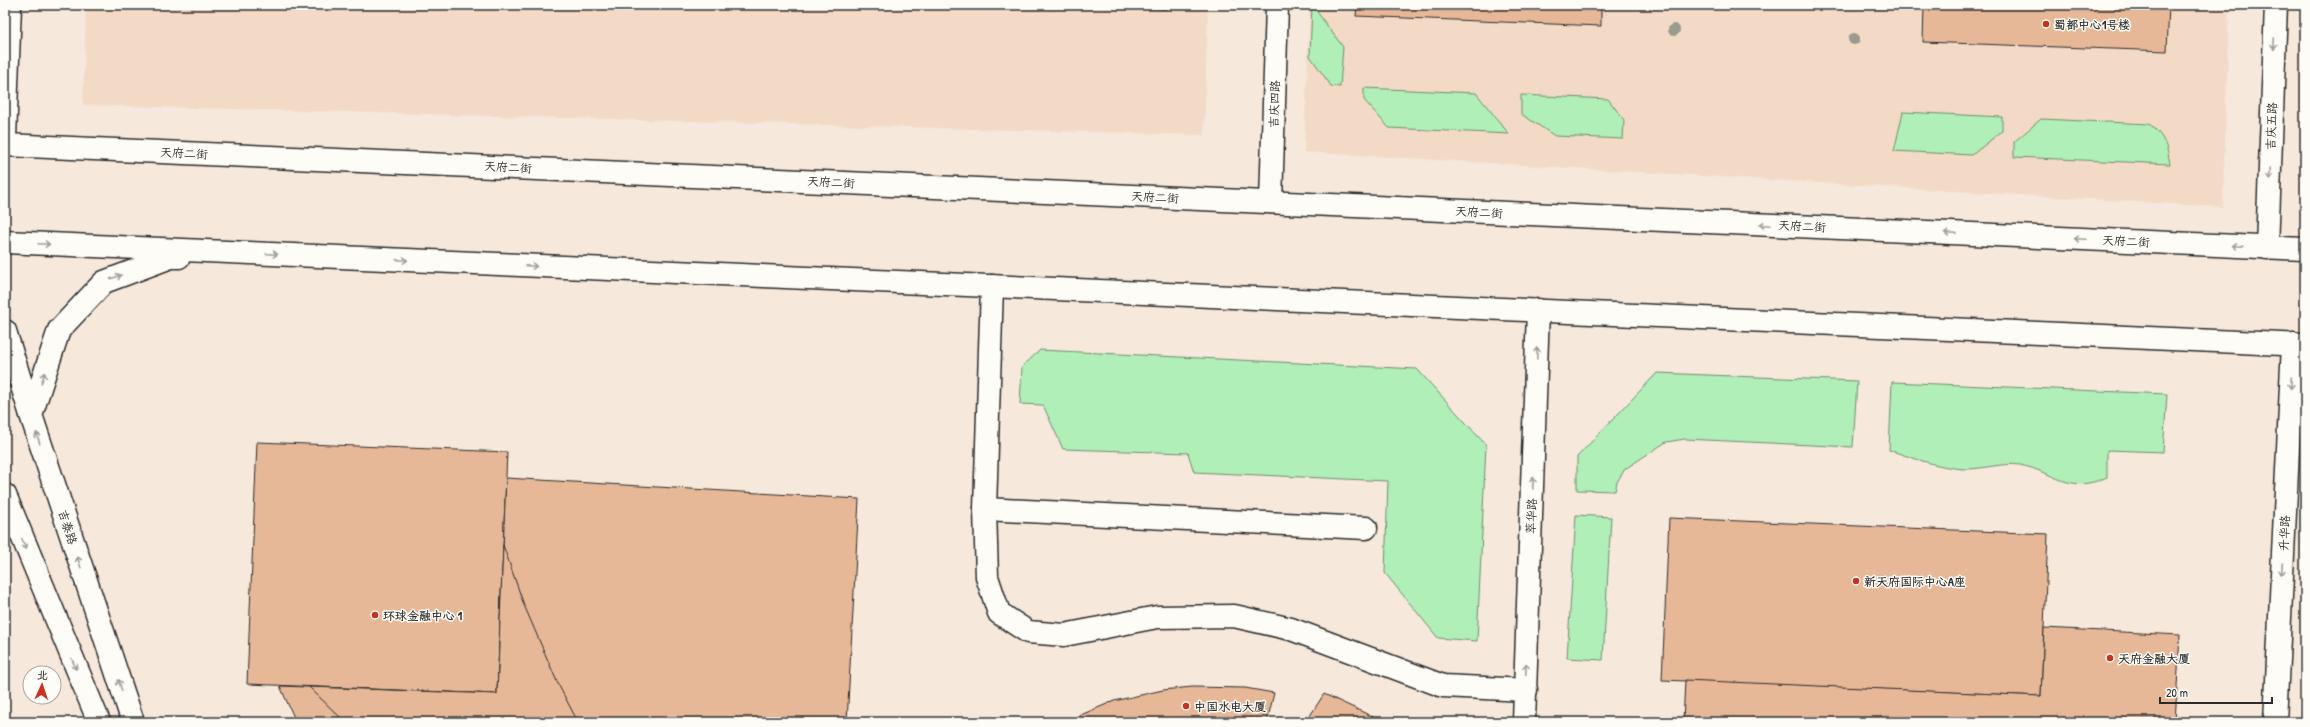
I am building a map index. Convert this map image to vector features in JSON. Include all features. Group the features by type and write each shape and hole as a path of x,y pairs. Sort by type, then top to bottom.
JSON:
{"main road":[{"path":"5,138 10,5"},
{"name":"吉庆四路","path":"1271,202 1277,5"},
{"name":"吉庆五路","path":"2267,248 2276,5"},
{"name":"天府二街","path":"5,144 2305,249"},
{"path":"5,242 2299,345"},
{"path":"31,415 59,330 104,282 171,257 250,254"},
{"path":"992,286 985,508 986,578 999,613 1028,632 1064,636 1157,617 1234,616 1291,629 1442,686 1526,690"},
{"name":"萃华路","path":"1524,722 1538,310"},
{"name":"吉泰路","path":"5,331 31,415 133,722"},
{"name":"升华路","path":"2276,722 2299,345"},
{"path":"5,494 99,722"},
{"path":"985,508 1366,528"}],"shaded area":[{"path":"86,5 1208,5 1204,135 83,105"},
{"path":"1310,5 2229,5 2223,207 1304,152"}],"green space":[{"path":"1312,5 1343,47 1340,87 1331,86 1310,56"},
{"path":"1364,88 1476,93 1509,134 1389,128 1364,100"},
{"path":"1521,95 1608,99 1624,120 1623,139 1555,136 1521,114"},
{"path":"1903,112 2002,117 2002,131 1972,155 1894,151"},
{"path":"2041,119 2149,124 2158,132 2164,141 2170,164 2014,157 2014,142"},
{"path":"1040,350 1417,369 1486,445 1477,641 1438,638 1385,573 1388,481 1194,472 1188,453 1063,449 1043,405 1020,404 1022,367"},
{"path":"1657,373 1857,381 1853,447 1685,439 1666,442 1625,469 1617,482 1615,491 1577,490 1577,457"},
{"path":"1892,382 2167,394 2163,452 2107,450 2107,477 2094,482 2082,484 2072,483 2032,468 2013,464 1963,469 1934,464 1889,450"},
{"path":"1576,515 1611,517 1603,660 1567,658"}],"building":[{"path":"1076,5 1130,5 1130,7"},
{"path":"1130,5 1166,5 1166,9 1130,7"},
{"path":"1357,5 1601,5 1601,26 1356,16"},
{"name":"蜀都中心1号楼","path":"1924,5 2169,5 2167,51 1923,42"},
{"name":"环球金融中心 1","path":"257,442 507,452 497,694 247,684"},
{"path":"506,478 859,499 847,722 296,722 280,686 497,694"},
{"name":"新天府国际中心A座","path":"1669,518 2048,534 2041,696 1662,680"},
{"path":"503,545 524,605 558,684 578,722 345,722 309,687 497,694"},
{"name":"天府金融大厦","path":"2044,628 2180,635 2175,722 1683,722 1685,680 2041,696"},
{"name":"中国水电大厦","path":"1192,687 1245,688 1274,693 1267,722 1064,722 1114,701 1163,690"},
{"path":"1324,694 1384,722 1306,722"}],"place":[{"name":"蜀都中心1号楼","path":"2046,24"},
{"name":"新天府国际中心A座","path":"1856,581"},
{"name":"环球金融中心 1","path":"375,615"},
{"name":"天府金融大厦","path":"2110,658"},
{"name":"中国水电大厦","path":"1186,706"}]}
